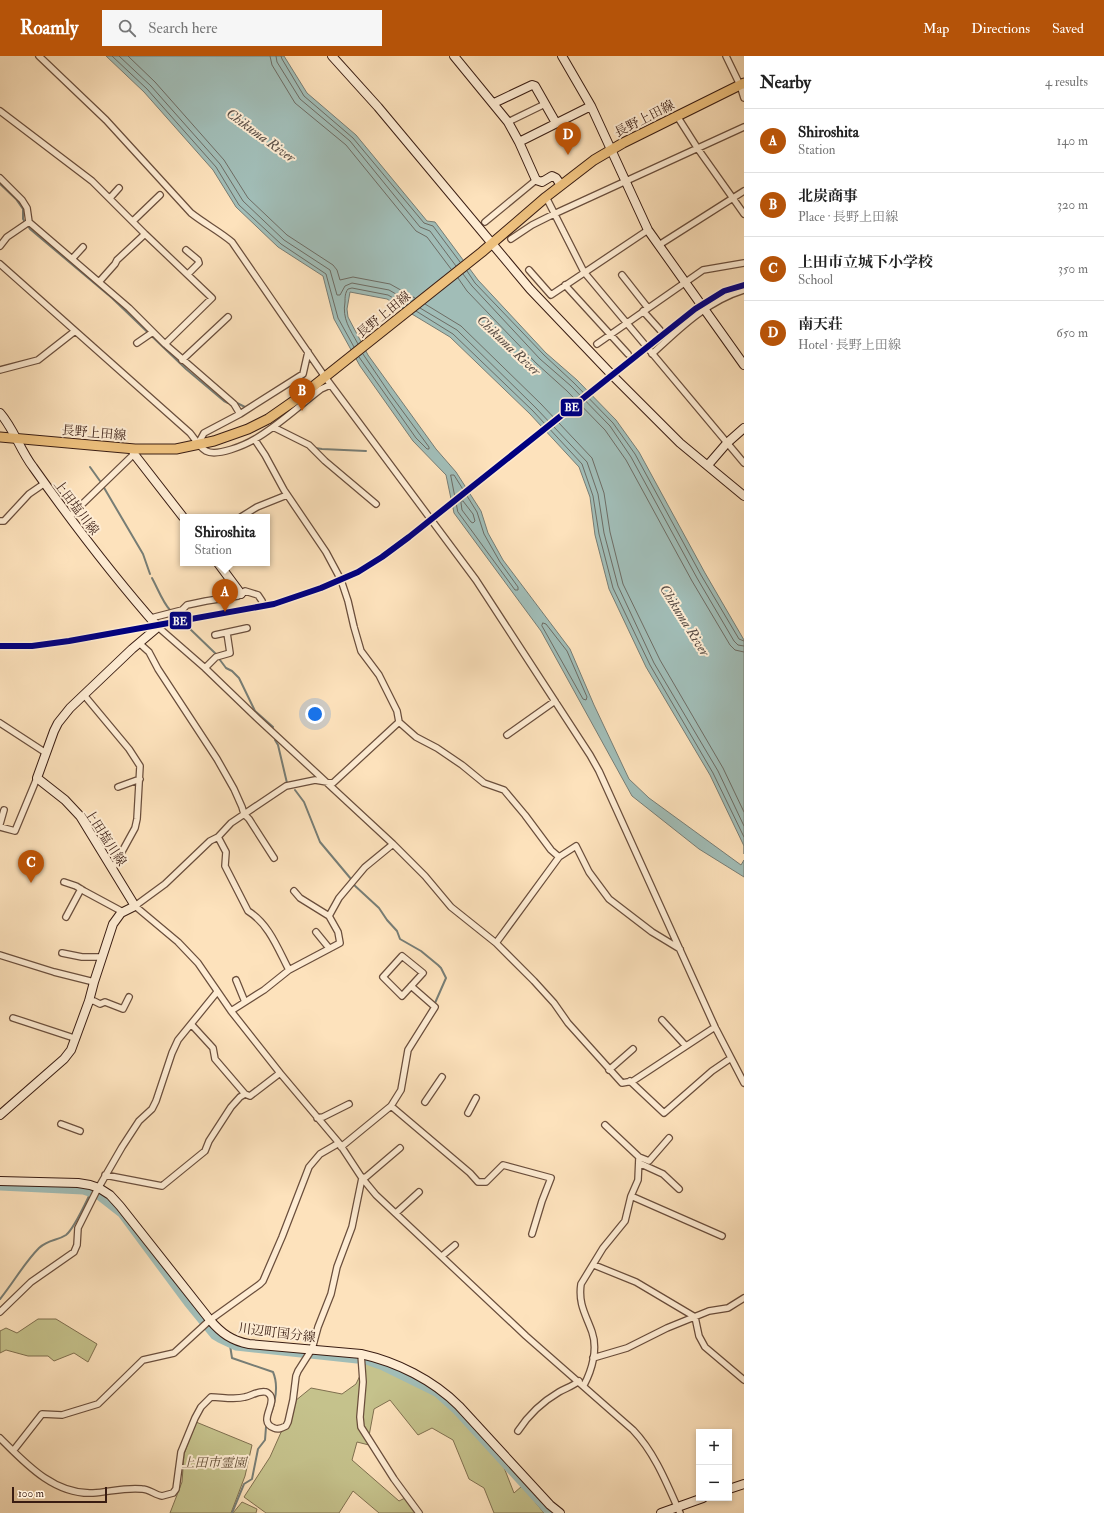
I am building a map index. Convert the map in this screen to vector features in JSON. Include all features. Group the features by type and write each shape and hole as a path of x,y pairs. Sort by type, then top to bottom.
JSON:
{"main road":[{"name":"長野上田線","path":"0,437 134,451 176,449 231,436 268,419 328,379 482,252 546,197 594,160 610,150 742,84"}],"street":[{"path":"39,56 106,120 191,212 205,224 222,233 232,242 308,352 476,580 599,771 714,1027 744,1083"},
{"path":"332,56 378,107 530,289 612,375 680,443 744,496"},
{"path":"454,56 508,122 519,142 536,180 542,182 552,176 556,178 561,185"},
{"path":"562,56 591,106 648,230 744,365"},
{"path":"726,56 742,84 744,98"},
{"path":"494,103 532,85 535,86 556,123"},
{"path":"508,122 545,104"},
{"path":"519,142 591,106"},
{"path":"0,111 92,181 212,298 165,344"},
{"path":"677,116 698,149 744,214"},
{"path":"511,239 532,225 554,214 744,127"},
{"path":"0,178 22,200 27,208 29,222 129,308 182,360 234,404 240,414"},
{"path":"485,222 536,180"},
{"path":"110,198 119,188"},
{"path":"659,245 744,192"},
{"path":"133,221 160,195"},
{"path":"546,197 584,272 743,460"},
{"path":"0,246 7,237 29,222"},
{"path":"529,270 551,295 648,230"},
{"path":"99,282 117,260 145,234"},
{"path":"72,259 83,247"},
{"path":"186,250 198,260 199,263 188,274"},
{"path":"597,344 704,270 744,263"},
{"path":"0,264 190,433 206,452 225,452 255,440 321,388 328,379"},
{"path":"622,275 660,330"},
{"path":"565,285 628,354"},
{"path":"652,354 704,310 719,300 744,290"},
{"path":"182,360 228,317"},
{"path":"0,370 38,360 75,331"},
{"path":"137,343 153,332"},
{"path":"198,444 204,433 240,414 303,374 308,352"},
{"name":"上田塩川線","path":"0,413 8,422 23,449 26,458 117,579 158,627"},
{"path":"273,427 309,445 325,461 376,504"},
{"path":"708,465 744,428"},
{"path":"255,440 287,495 326,552 341,580 361,651 382,679 397,711 399,722 416,737 437,748 484,782 504,790 551,850 559,857"},
{"path":"70,516 134,451 181,514"},
{"path":"0,521 4,521 29,494 45,483"},
{"path":"246,514 257,507 287,495"},
{"path":"220,566 241,594"},
{"path":"151,618 182,610 187,605 238,596 245,591 258,595 262,601"},
{"path":"4,810 0,826 15,831 58,723 70,708 139,642 158,627 206,668 257,718 393,844 451,907 496,943 554,1003 568,1023 622,1083 634,1081 685,1045 714,1027"},
{"path":"215,635 247,628"},
{"path":"206,668 216,657 230,653 227,633"},
{"path":"139,642 149,652 158,669 217,759 234,789 244,814 249,819 274,858"},
{"path":"84,695 140,766 137,819 135,828 113,868"},
{"path":"507,735 555,701"},
{"path":"0,1115 3,1108 64,1059 71,1050 74,1038 89,1001 113,924 123,912 135,906 165,884 210,841 218,837 231,824 286,786 315,780 333,783 399,722"},
{"path":"0,723 46,753"},
{"name":"上田塩川線","path":"37,778 65,800 80,816 135,906"},
{"path":"118,787 140,779"},
{"path":"218,837 226,852 225,866 245,906 248,911 265,925 289,970"},
{"path":"329,916 339,898 365,867 393,844"},
{"path":"496,943 559,857 576,846 589,872 609,899 652,932 680,949"},
{"path":"64,882 76,886 123,912"},
{"path":"66,917 81,889"},
{"path":"231,1011 264,990 289,970 340,943 338,932 329,916 300,898 294,891"},
{"path":"135,906 178,942 198,963 231,1011 340,1145 362,1178 376,1195 516,1326 641,1438 657,1465 679,1510"},
{"path":"316,932 329,948"},
{"path":"62,953 82,957 102,957"},
{"path":"0,955 54,972 94,982"},
{"path":"402,956 423,973 411,986 402,996 383,977 402,956"},
{"path":"236,980 245,1002"},
{"path":"13,1451 42,1414 62,1415 98,1404 143,1360 174,1353 210,1320 263,1281 309,1167 320,1154 340,1145 391,1106 401,1090 408,1050 435,1007 411,986"},
{"path":"0,1312 31,1282 74,1252 77,1245 78,1228 105,1175 139,1121 152,1109 165,1078 172,1053 178,1040 217,992"},
{"path":"89,1001 94,1001 100,1004 105,1002 123,1009 129,997"},
{"path":"13,1018 74,1038"},
{"path":"662,1020 685,1045"},
{"path":"191,1024 213,1048 215,1059 245,1094 250,1096 280,1073"},
{"path":"609,1070 633,1049"},
{"path":"630,1081 664,1113 712,1071 731,1058"},
{"path":"425,1102 442,1077"},
{"path":"105,1175 162,1186 205,1151 209,1141 231,1107 240,1097 245,1094"},
{"path":"468,1113 476,1098"},
{"path":"317,1118 323,1117 349,1104"},
{"path":"391,1106 470,1173 478,1182 486,1182 503,1165 551,1178 532,1234"},
{"path":"61,1124 80,1131"},
{"path":"605,1125 639,1160 663,1174 679,1189"},
{"path":"639,1160 649,1161 669,1138"},
{"path":"362,1178 366,1177 400,1148"},
{"path":"518,1431 527,1417 536,1409 560,1391 581,1383 590,1373 594,1348 592,1333 584,1316 581,1304 581,1284 603,1248 625,1221 631,1196 638,1180 639,1160"},
{"path":"0,1438 37,1474 77,1492 93,1493 135,1488 144,1489 159,1496 164,1496 173,1493 176,1489 181,1452 200,1408 211,1397 244,1397 260,1392 266,1392 272,1399 267,1420 268,1424 272,1428 282,1428 286,1426 293,1400 296,1376 309,1354 330,1294 337,1267 348,1238 362,1178"},
{"name":"川辺町国分線","path":"0,1181 78,1183 96,1192 110,1195 219,1331 237,1342 309,1354 361,1354 387,1361 429,1382 450,1397 550,1505 560,1513"},
{"path":"396,1213 419,1192"},
{"path":"631,1196 722,1236"},
{"path":"442,1256 455,1246"},
{"path":"594,1265 636,1282 695,1317 699,1336 705,1346 744,1380"},
{"path":"593,1358 627,1348 667,1328 709,1311 728,1308 744,1298"},
{"path":"361,1354 363,1382 360,1417 361,1427 390,1474 419,1513"},
{"path":"732,1488 744,1484"},
{"path":"661,1513 679,1510 697,1501"}],"green space":[{"path":"38,1319 56,1319 97,1344 88,1362 74,1353 54,1361 48,1356 28,1356 6,1350 0,1353 0,1331 6,1328 17,1333"},
{"path":"366,1363 425,1388 445,1402 503,1465 514,1493 522,1486 544,1513 494,1513 484,1488 469,1479 453,1440 432,1428 418,1435 390,1400 374,1409 369,1436 369,1445 357,1442 352,1460 399,1501 405,1498 417,1513 379,1513 353,1491 339,1513 266,1513 244,1497 270,1457 295,1401 311,1388 342,1394 356,1384"},
{"name":"上田市霊園","path":"196,1422 252,1445 245,1476 231,1513 170,1513 182,1482 184,1454"},
{"path":"242,1502 257,1509 256,1513 233,1513"}],"water":[{"name":"Chikuma River","path":"106,56 284,56 307,93 356,135 427,221 435,222 478,280 546,353 577,380 616,420 639,452 705,573 744,640 744,846 710,775 646,667 609,589 595,535 590,497 579,467 530,414 450,337 387,299 350,292 347,309 348,317 368,355 436,449 456,472 481,511 488,533 503,560 570,649 594,705 629,779 649,798 741,865 744,860 744,877 699,849 632,796 541,631 454,513 446,475 413,441 360,366 334,319 323,276 278,247 236,207 213,170 144,92"}],"pier":[{"path":"590,390 593,393 544,432 541,429"}],"waterway":[{"path":"0,184 16,199 23,209 23,219 30,229 112,298 186,369 228,403"},
{"path":"237,403 245,407"},
{"path":"315,448 366,451"},
{"path":"90,467 100,481"},
{"path":"103,486 143,554 150,574"},
{"path":"152,578 170,610"},
{"path":"174,624 182,624 188,627 217,655"},
{"path":"220,660 226,668 232,671 239,678 255,711 273,727"},
{"path":"275,740 278,745 287,783"},
{"path":"295,790 304,802 320,842 351,879"},
{"path":"353,884 379,908 397,931 400,939 421,951 441,968 446,978 435,1003"},
{"path":"0,1187 83,1191 98,1196 121,1214 187,1303 214,1336 219,1339 236,1347 357,1360"},
{"path":"0,1299 39,1248 46,1243 63,1237 69,1232 80,1215 91,1192"},
{"path":"230,1345 232,1358 273,1372 276,1383 276,1394 270,1416"},
{"path":"366,1361 383,1367 436,1393 456,1411 549,1513"},
{"path":"232,1513 244,1484 252,1479 258,1449 265,1440 266,1427"}],"transit line":[{"name":"BE","path":"0,646 32,646 69,641 274,604 321,588 358,572 382,557 409,537 695,309 724,291 744,285"}],"place":[{"name":"南天荘","path":"568,155"},
{"name":"北炭商事","path":"302,411"},
{"name":"Shiroshita","path":"225,612"},
{"name":"上田市立城下小学校","path":"31,883"}]}
